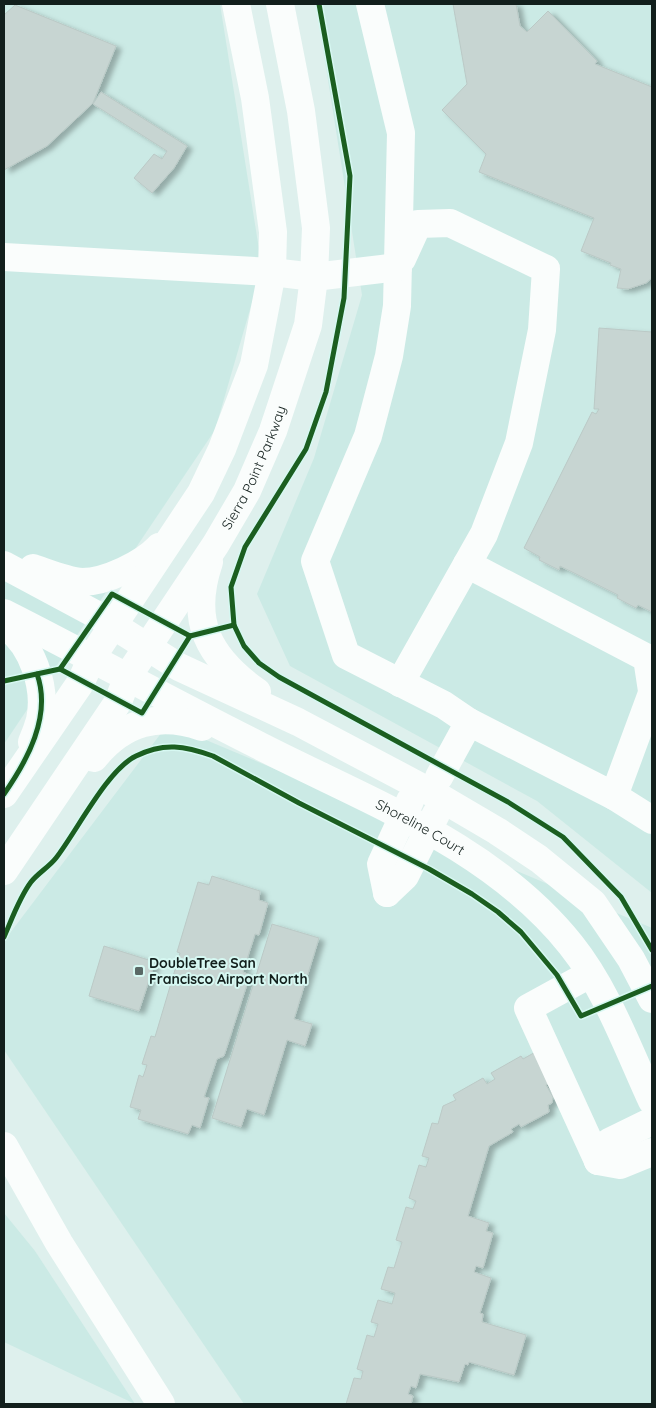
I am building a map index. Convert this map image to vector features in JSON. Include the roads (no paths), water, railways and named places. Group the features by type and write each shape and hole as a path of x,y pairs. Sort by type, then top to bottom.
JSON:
{"main road":[{"path":"4,794 81,682 92,657 202,493 222,449 254,366 272,272 273,232 256,108 236,4"},
{"name":"Sierra Point Parkway","path":"11,860 118,702 128,676 216,544 246,491 273,431 308,325 314,277 316,228 301,112 280,4"},
{"path":"370,4 401,134 397,306 389,356 368,436 315,561 346,655 470,722 614,796 652,820"},
{"path":"398,267 418,224 450,223 546,269 542,330 519,443 484,534 400,683"},
{"path":"4,257 272,272 314,277 398,267"},
{"path":"4,558 82,582 107,576 150,558 202,493"},
{"path":"216,544 203,582 200,608 208,639 219,660 235,676 298,722"},
{"path":"467,564 647,658 652,692 614,796"},
{"path":"4,565 114,626 147,648 204,680 298,722 433,787 539,859 594,903 631,959 652,999"},
{"name":"Shoreline Court","path":"4,613 92,657 154,692 259,746 402,817 482,863 527,897 571,945 601,993 652,1101"},
{"path":"4,625 21,640 30,653 40,683 40,719 24,764"},
{"path":"11,860 34,836 58,802 107,741 132,727 161,719 182,720 259,746"},
{"path":"433,787 428,831 405,876 387,893 381,864 402,817 433,787 470,722"},
{"path":"590,974 528,1008 598,1161"},
{"path":"598,1161 610,1142 652,1121"},
{"path":"4,1146 60,1243 161,1404"},
{"path":"598,1161 620,1165 652,1152"}],"place":[{"name":"DoubleTree San Francisco Airport North","path":"139,971"}]}
